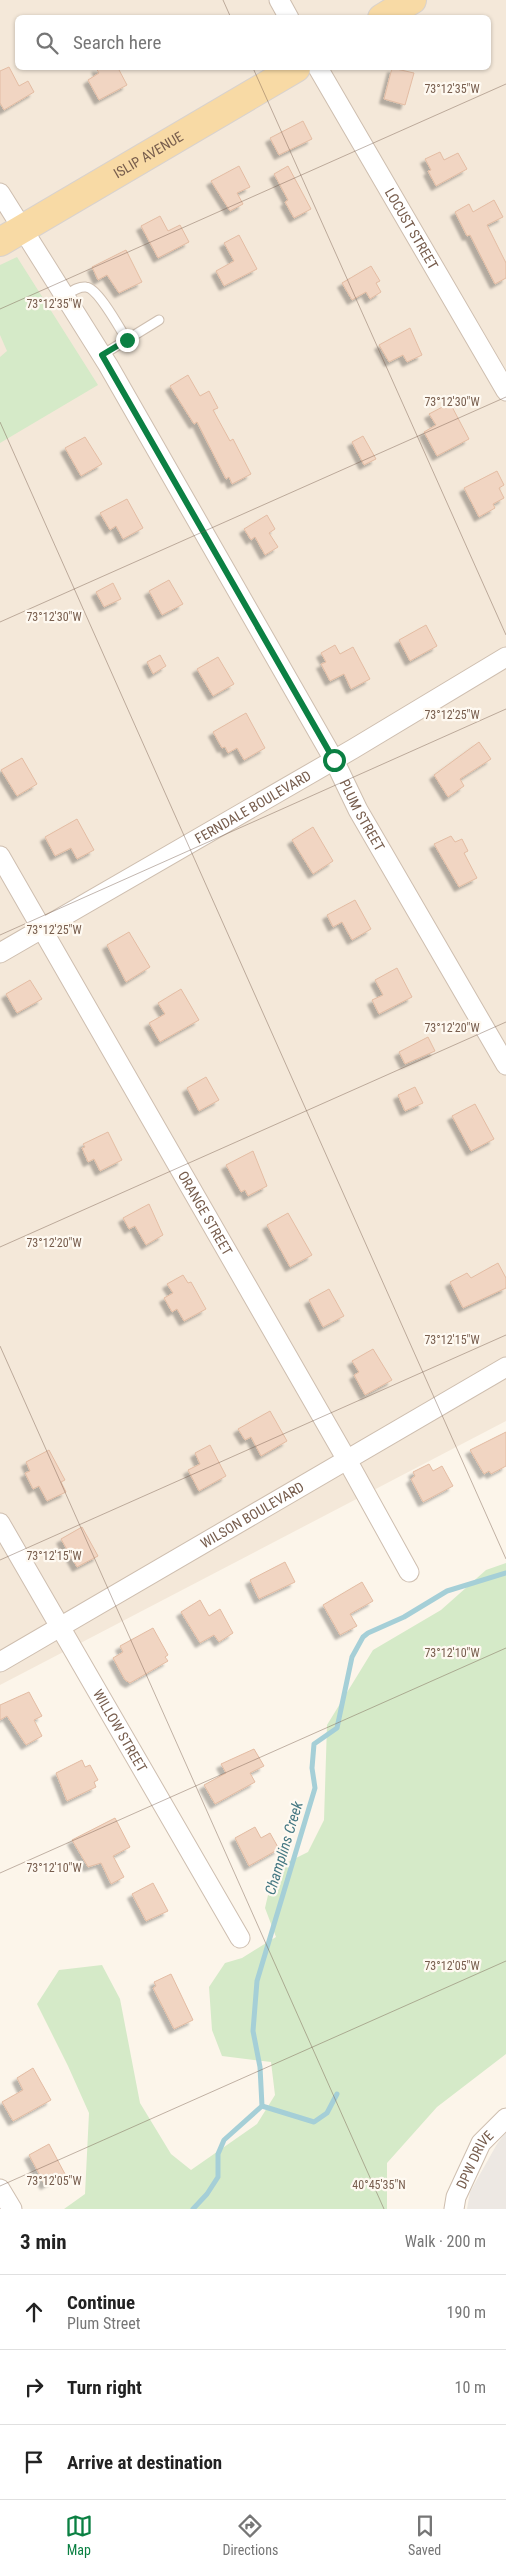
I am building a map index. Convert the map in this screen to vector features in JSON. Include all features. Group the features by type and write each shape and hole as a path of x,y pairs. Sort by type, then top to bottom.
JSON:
{"main road":[{"path":"387,15 412,0"},
{"name":"ISLIP AVENUE","path":"11,236 293,70"}],"street":[{"path":"279,0 287,15"},
{"name":"LOCUST STREET","path":"319,70 506,391"},
{"name":"PLUM STREET","path":"0,193 11,236 64,296 102,355 334,760 358,810 506,1065"},
{"name":"FERNDALE BOULEVARD","path":"0,953 334,760 506,657"},
{"name":"ORANGE STREET","path":"0,856 347,1460 409,1572"},
{"name":"WILSON BOULEVARD","path":"0,1662 506,1367"},
{"name":"WILLOW STREET","path":"0,1523 240,1938"},
{"name":"DPW DRIVE","path":"454,2209 456,2197 481,2143 506,2118"},
{"path":"0,2189 12,2209"}],"lane":[{"path":"64,296 79,287 88,286 96,292 127,340"},
{"path":"102,355 159,320"}],"shaded area":[{"path":"0,0 506,0 506,1421 0,1685"},
{"path":"506,2132 506,2209 467,2209 470,2192 497,2144"}],"green space":[{"path":"17,257 98,385 0,443 0,357 7,351 0,335 0,265"},
{"path":"506,1563 506,2054 437,2107 387,2163 387,2209 64,2209 85,2194 89,2113 37,2004 59,1970 102,1965 120,1999 140,2103 171,2154 191,2170 257,2124 275,2095 271,2062 222,2056 212,2030 209,1987 225,1963 242,1958 276,1937 265,1908 274,1869 308,1852 324,1820 327,1725 373,1650 441,1610 486,1570"}],"building":[{"path":"9,67 19,86 28,81 34,92 4,110 0,103 0,71"},
{"path":"97,70 119,70 127,85 99,100 88,80 99,73"},
{"path":"391,70 414,73 405,105 384,99"},
{"path":"303,121 312,139 279,155 270,138"},
{"path":"440,152 444,160 458,153 467,169 436,186 428,171 431,170 425,159"},
{"path":"239,166 250,187 237,193 243,204 230,211 211,181"},
{"path":"288,166 311,209 294,218 285,202 288,200 274,174"},
{"path":"494,200 503,217 487,225 506,263 506,278 495,284 470,235 467,236 455,212 469,204 473,212"},
{"path":"160,216 168,231 180,225 189,242 158,258 141,226"},
{"path":"239,235 257,269 224,286 216,271 234,261 224,243"},
{"path":"126,250 142,282 119,293 107,275 98,280 92,267"},
{"path":"371,266 380,281 376,283 381,292 370,299 366,292 352,300 342,283"},
{"path":"410,328 422,355 407,362 403,355 389,362 379,345"},
{"path":"188,375 200,396 209,391 218,408 213,410 230,441 233,439 251,474 232,484 229,477 226,479 197,422 194,424 170,386"},
{"path":"450,403 469,439 437,456 424,432 436,425 429,414"},
{"path":"363,436 376,459 364,465 352,442"},
{"path":"85,437 102,464 81,476 65,448"},
{"path":"497,471 504,485 499,488 504,498 493,504 495,508 479,517 464,488"},
{"path":"127,499 143,528 123,539 116,526 110,530 100,513"},
{"path":"267,515 275,529 269,533 278,547 265,555 255,537 251,540 244,529"},
{"path":"169,580 183,604 162,615 149,591"},
{"path":"113,583 121,599 104,607 96,592"},
{"path":"426,625 437,646 410,661 399,640"},
{"path":"335,645 340,654 353,647 370,679 351,689 344,674 330,681 321,664 326,662 321,653"},
{"path":"160,655 166,666 153,674 147,662"},
{"path":"218,657 234,684 213,696 197,669"},
{"path":"246,713 265,748 244,760 237,748 228,753 225,747 222,748 213,732"},
{"path":"479,742 491,759 460,779 464,786 448,797 434,775"},
{"path":"22,758 37,784 17,796 1,770"},
{"path":"77,819 94,850 77,859 71,848 55,856 45,837"},
{"path":"313,827 333,861 313,874 292,840"},
{"path":"451,836 455,842 462,839 468,851 464,853 477,878 459,887 434,844"},
{"path":"355,900 371,929 352,940 342,922 333,927 327,915"},
{"path":"129,932 150,967 126,982 107,945"},
{"path":"397,968 412,997 379,1014 372,1000 383,995 375,980"},
{"path":"30,980 42,999 17,1013 6,994"},
{"path":"181,989 199,1020 160,1042 149,1023 165,1014 158,1003"},
{"path":"428,1037 435,1051 405,1064 399,1052"},
{"path":"206,1077 219,1100 199,1111 187,1088"},
{"path":"415,1087 423,1103 405,1111 398,1095"},
{"path":"475,1104 494,1139 471,1151 452,1116"},
{"path":"108,1132 122,1160 100,1171 94,1159 88,1162 82,1148 85,1147 83,1144"},
{"path":"253,1151 267,1186 248,1196 245,1190 241,1192 226,1165"},
{"path":"149,1204 163,1235 146,1245 135,1226 129,1229 123,1218"},
{"path":"288,1213 312,1255 290,1267 267,1225"},
{"path":"498,1263 506,1278 506,1288 463,1308 450,1282 467,1273 471,1278"},
{"path":"183,1275 188,1283 191,1282 206,1309 184,1321 177,1309 172,1312 164,1298 173,1293 167,1284"},
{"path":"329,1289 344,1316 323,1327 309,1300"},
{"path":"373,1349 392,1380 365,1395 354,1375 359,1372 352,1361"},
{"path":"270,1411 287,1441 261,1456 251,1437 245,1440 238,1429"},
{"path":"506,1432 506,1466 491,1474 489,1471 484,1474 470,1450"},
{"path":"210,1445 226,1476 199,1491 188,1470 200,1464 195,1453"},
{"path":"49,1450 65,1480 61,1482 66,1492 47,1501 39,1486 33,1489 25,1473 30,1471 26,1462"},
{"path":"429,1464 433,1471 442,1466 453,1486 423,1502 411,1479 415,1476 413,1472"},
{"path":"82,1527 98,1556 77,1567 61,1539"},
{"path":"285,1562 295,1582 259,1599 250,1580"},
{"path":"362,1582 373,1601 350,1614 357,1626 340,1635 323,1605"},
{"path":"200,1600 209,1616 220,1609 233,1633 219,1642 214,1635 200,1643 181,1612"},
{"path":"153,1628 168,1655 165,1657 168,1661 130,1683 125,1680 113,1658 123,1652 120,1646"},
{"path":"29,1692 42,1716 34,1720 42,1736 26,1745 7,1716 0,1720 0,1705"},
{"path":"254,1749 264,1766 250,1773 255,1782 215,1804 204,1785 226,1773 221,1764"},
{"path":"82,1760 85,1767 90,1765 98,1780 94,1782 96,1787 67,1801 56,1773"},
{"path":"115,1818 130,1847 113,1856 124,1877 111,1884 101,1863 88,1867 72,1840"},
{"path":"255,1827 261,1838 270,1833 279,1849 249,1866 235,1838"},
{"path":"153,1883 168,1911 146,1921 132,1894"},
{"path":"171,1974 193,2020 174,2029 153,1988 156,1986 154,1982"},
{"path":"33,2068 51,2100 13,2121 2,2102 23,2090 17,2078"},
{"path":"49,2144 65,2174 45,2185 29,2155"}],"waterway":[{"name":"Champlins Creek","path":"193,2209 207,2194 218,2177 218,2154 224,2140 262,2106 260,2067 253,2031 257,1981 315,1788 312,1768 314,1744 337,1728 352,1657 363,1637 368,1633 404,1617 447,1591 506,1573"},
{"path":"262,2106 314,2122 327,2113 337,2094"}],"route":[{"path":"127,340 102,355 334,760"}]}
